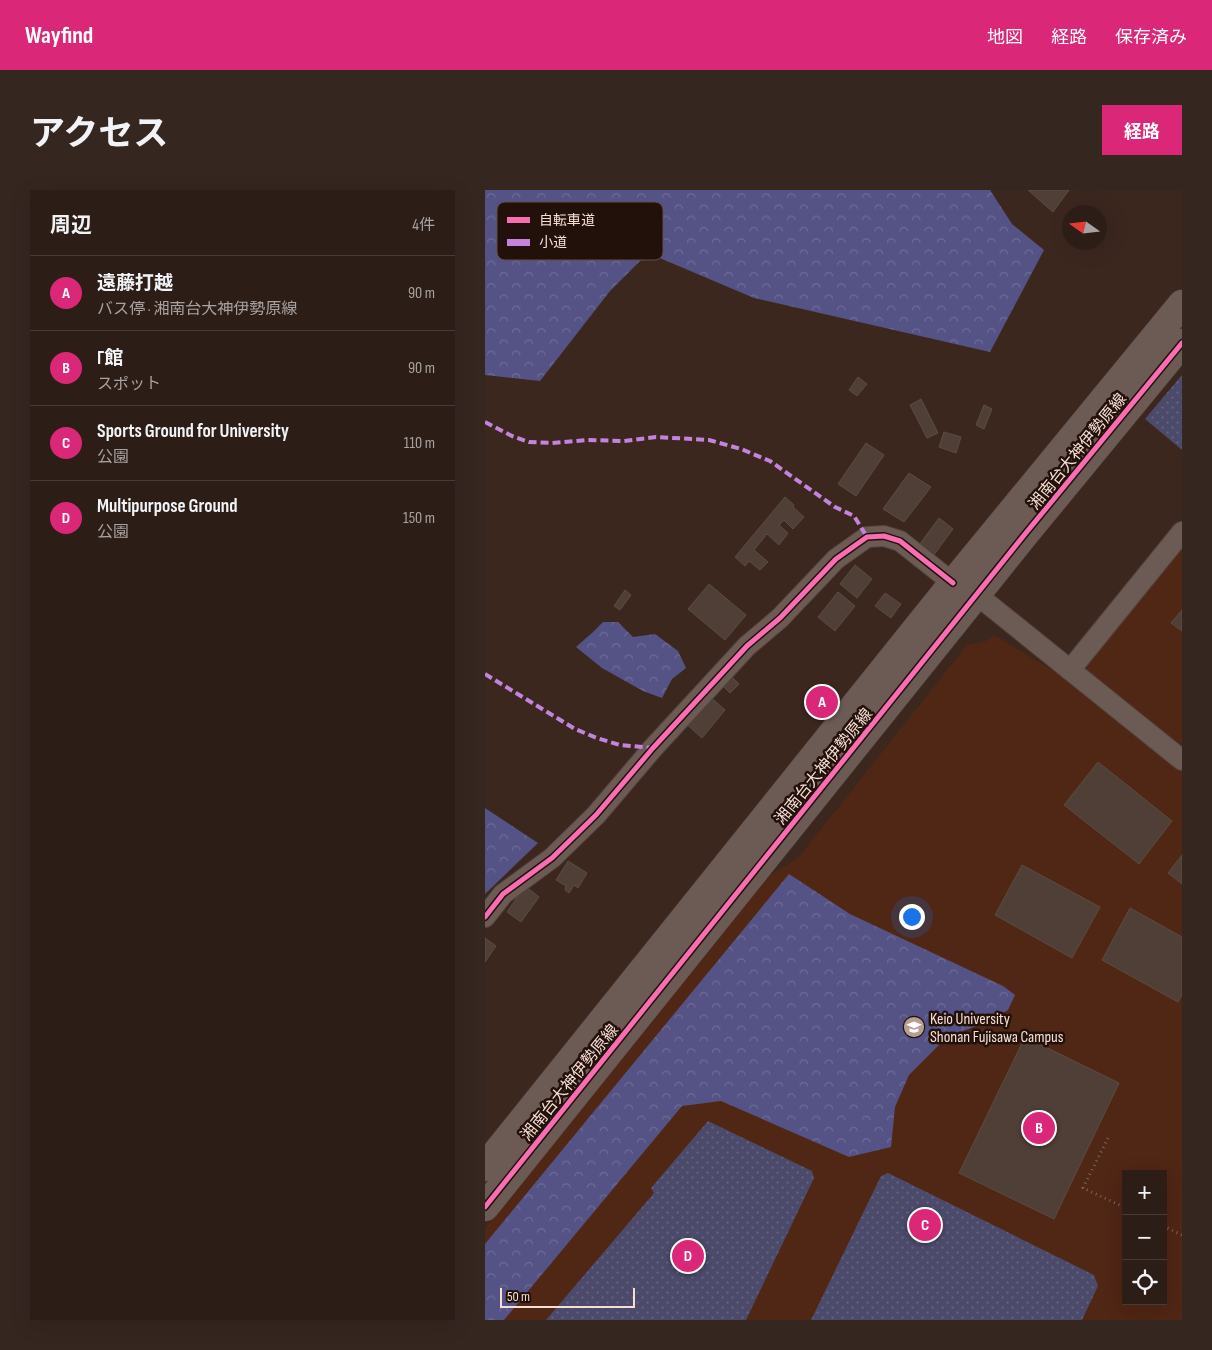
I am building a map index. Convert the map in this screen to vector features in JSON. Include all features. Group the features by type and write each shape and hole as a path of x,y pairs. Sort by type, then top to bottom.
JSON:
{"street":[{"name":"湘南台大神伊勢原線","path":"485,1207 965,589 1182,304"},
{"name":"湘南台大神伊勢原線","path":"485,1167 965,589 1182,343"},
{"path":"1070,670 1182,532"},
{"path":"485,917 503,894 552,858 596,816 653,748 747,646 780,618 836,559 867,537 884,536 900,541 1070,670 1182,760"}],"path":[{"path":"1108,1138 1083,1188 1122,1206"},
{"path":"1167,1228 1182,1236"}],"shaded area":[{"path":"1182,375 1182,450 1145,419"},
{"path":"1182,546 1182,750 1087,673 1087,662"},
{"name":"Keio University Shonan Fujisawa Campus","path":"994,635 1064,677 1182,768 1182,1320 485,1320 485,1228 762,880 798,858 967,645 986,641"},
{"path":"708,1121 812,1171 814,1178 746,1320 546,1320 654,1193 651,1188"},
{"path":"888,1173 1094,1275 1098,1286 1082,1320 811,1320 881,1176"}],"green space":[{"path":"485,190 990,190 1012,224 1044,250 990,352 754,298 663,259 663,202 497,202 497,260 641,260 610,291 540,381 485,375"},
{"path":"603,622 618,622 633,637 655,634 678,651 686,668 672,679 662,698 643,691 602,668 576,647"},
{"path":"485,808 538,843 485,894"},
{"path":"789,874 850,914 1003,986 1015,995 1008,1010 987,1022 947,1037 909,1075 895,1107 891,1147 849,1157 721,1101 682,1106 504,1320 485,1320 485,1244"}],"building":[{"path":"1028,190 1069,190 1053,212"},
{"path":"858,377 867,384 857,396 849,390"},
{"path":"921,399 938,433 927,438 910,405"},
{"path":"984,405 992,409 984,429 976,425"},
{"path":"944,432 961,437 956,453 939,447"},
{"path":"866,443 884,455 856,496 838,484"},
{"path":"909,473 931,487 904,522 883,509"},
{"path":"785,497 804,517 793,529 784,520 779,525 788,533 779,545 767,534 754,550 768,562 760,570 749,561 745,566 735,557"},
{"path":"939,518 953,529 933,556 919,545"},
{"path":"855,565 872,579 857,598 840,584"},
{"path":"709,584 746,615 725,640 688,609"},
{"path":"625,590 631,595 620,610 614,606"},
{"path":"838,592 855,606 835,631 818,617"},
{"path":"885,593 901,604 891,618 875,606"},
{"path":"1182,610 1182,631 1171,623"},
{"path":"730,675 739,684 730,693 721,684"},
{"path":"707,694 725,710 702,738 684,722"},
{"path":"1098,762 1172,821 1139,864 1064,805"},
{"path":"1182,855 1182,884 1168,873"},
{"path":"568,861 587,873 578,888 574,885 569,893 565,890 566,886 556,880"},
{"path":"1022,865 1100,907 1072,958 995,915"},
{"path":"525,886 539,897 521,922 507,912"},
{"path":"1130,908 1182,937 1182,995 1178,1002 1102,960"},
{"path":"485,938 496,946 485,962"},
{"path":"1025,1037 1119,1083 1054,1219 959,1173"}],"marked path":[{"path":"485,422 512,436 529,442 624,441 656,437 709,440 741,449 770,461 835,507 854,516 867,537"},
{"path":"485,674 575,729 620,745 653,748"}],"cycle path":[{"path":"485,1207 1025,534 1182,343"},
{"path":"485,917 503,894 552,858 596,815 653,748 747,646 780,618 836,559 867,537 884,536 900,541 953,583"}],"place":[{"name":"遠藤打越","path":"822,702"},
{"name":"Keio University Shonan Fujisawa Campus","path":"914,1027"},
{"name":"Γ館","path":"1039,1128"},
{"name":"Sports Ground for University","path":"925,1225"},
{"name":"Multipurpose Ground","path":"688,1256"}]}
